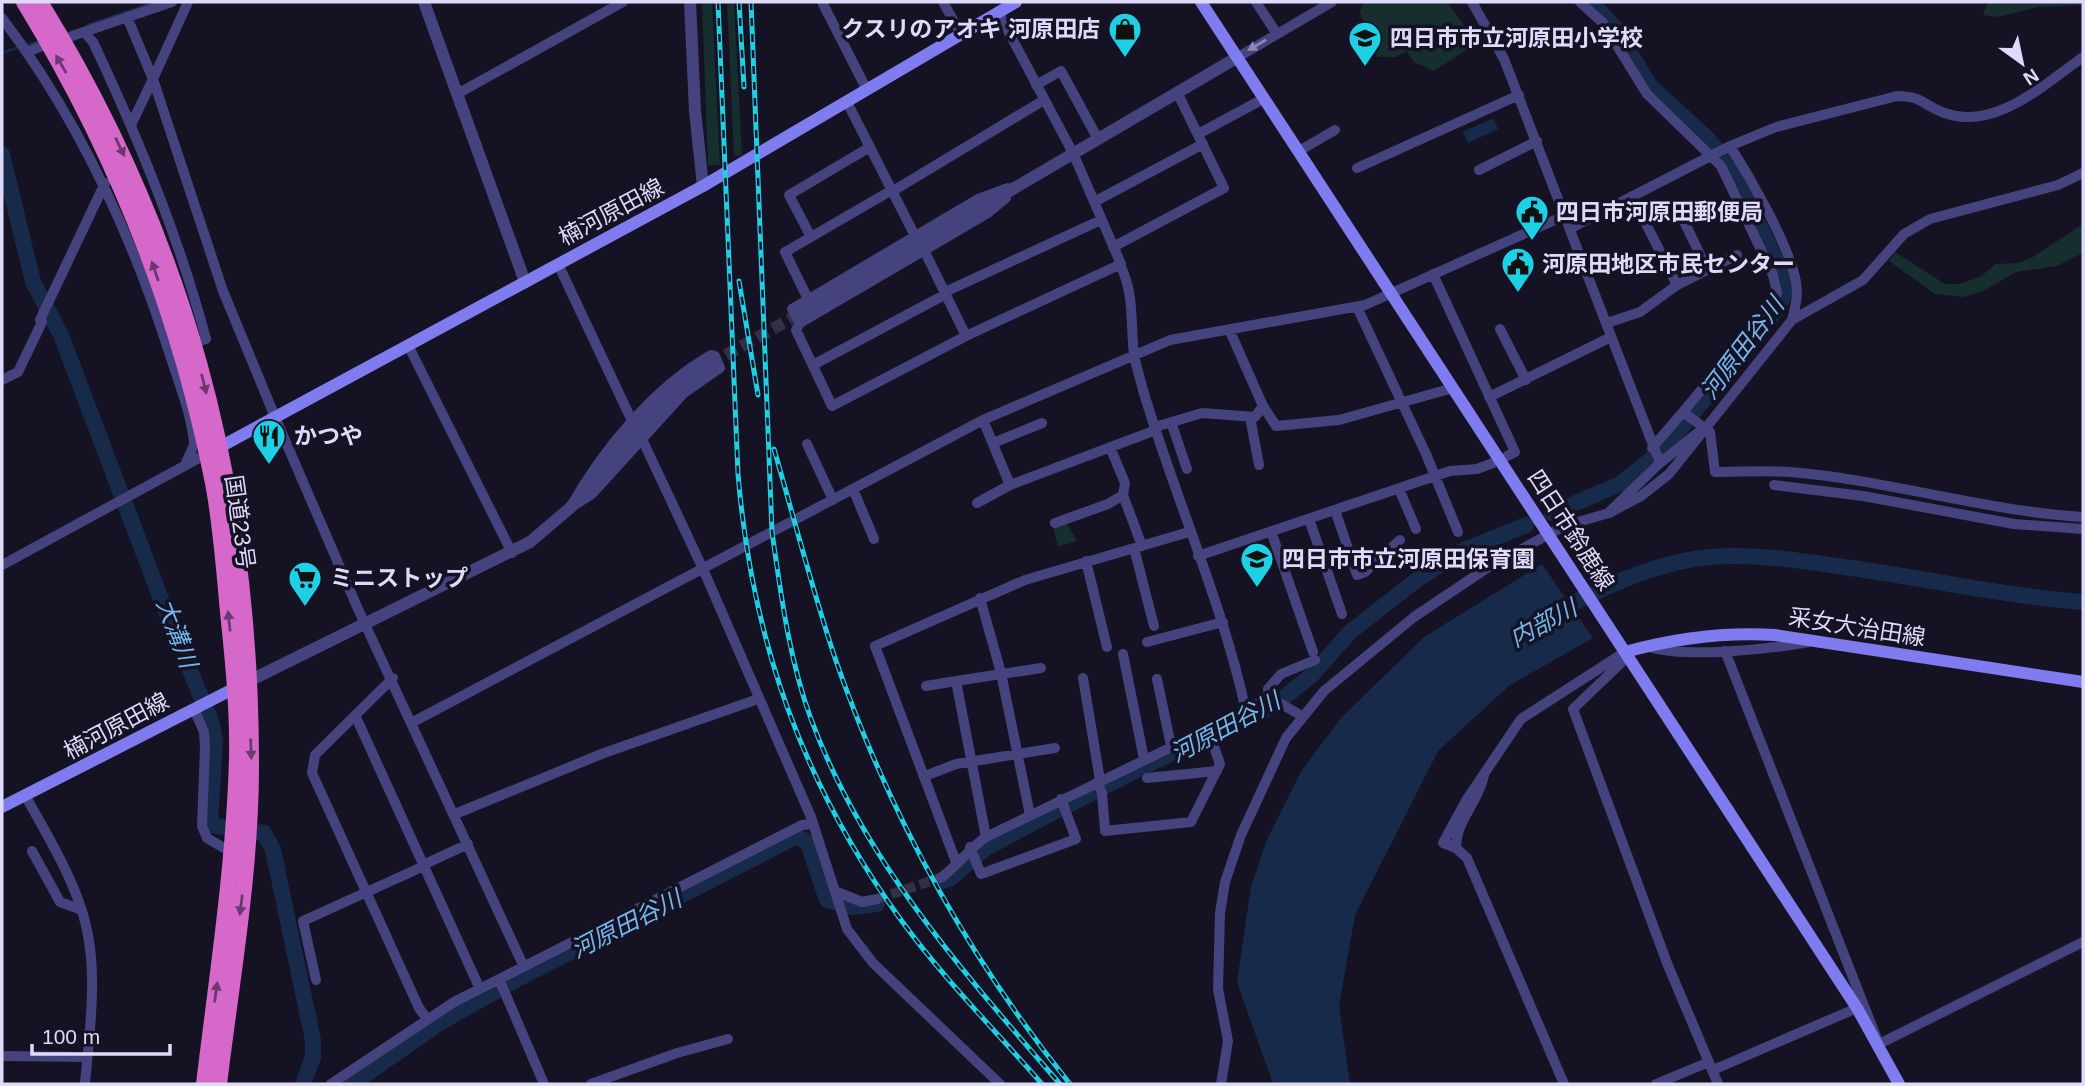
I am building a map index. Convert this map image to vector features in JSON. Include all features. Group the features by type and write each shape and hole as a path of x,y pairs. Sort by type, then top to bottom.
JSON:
{"highway":[{"name":"国道23号","path":"24,2 87,113 138,223 213,451"},
{"name":"国道23号","path":"40,2 98,103 135,179 163,247 193,344 213,451 240,561 242,685 251,761 235,842 204,1084"},
{"name":"国道23号","path":"219,1084 235,842"}],"main road":[{"name":"楠河原田線","path":"213,451 703,186 1016,2"},
{"name":"四日市鈴鹿線","path":"1201,2 1857,1008 1899,1084"},
{"name":"采女大治田線","path":"1625,652 1647,646 1749,634 1816,641 2083,682"},
{"name":"楠河原田線","path":"2,807 242,685"}],"street":[{"path":"72,36 172,2"},
{"path":"131,125 188,2"},
{"path":"424,2 525,282"},
{"path":"457,94 623,2"},
{"path":"690,2 695,111 703,186"},
{"path":"822,2 867,90"},
{"path":"943,2 961,34"},
{"path":"1256,2 1277,34"},
{"path":"1120,265 966,336 832,405 796,330 801,317 1073,153 1332,2"},
{"path":"1472,2 1498,44 1519,95 1659,462"},
{"path":"1580,2 1603,23 1647,94 1749,176 1795,277 1798,300 1792,320"},
{"path":"999,12 1073,153 1120,265 1132,307 1134,354 1155,429 1189,532 1232,647 1246,711"},
{"path":"127,17 153,79 223,291 275,417 366,624 524,967"},
{"path":"2,18 24,48 105,183 128,236 174,369 194,443 184,466"},
{"path":"83,32 93,41 131,125 204,332 206,339 193,344"},
{"path":"24,48 43,47"},
{"path":"1571,228 1776,127 1897,96 1916,96 1941,112 1962,116 1987,114 2028,98 2083,57"},
{"path":"1036,85 1061,71 1098,139"},
{"path":"1113,247 1224,188 1178,92"},
{"path":"1357,168 1519,95"},
{"path":"1198,134 1265,98"},
{"path":"808,299 785,252 1044,100"},
{"path":"847,102 915,236"},
{"path":"1299,151 1335,130"},
{"path":"1479,170 1537,141"},
{"path":"1094,202 1203,144"},
{"path":"811,237 789,195 870,147"},
{"path":"1653,449 1687,416 1773,304 1777,293 1773,275 1721,152"},
{"path":"1221,1084 1228,1041 1218,989 1220,913 1225,882 1286,738 1324,691 1414,617 1487,568 1609,513 1641,496 1667,476 1792,320 1863,280 1904,234 1930,219 2058,185 2083,173"},
{"path":"2,380 18,372 105,183"},
{"path":"801,317 792,309 978,199 1023,184"},
{"path":"801,317 988,213 1023,184"},
{"path":"1632,196 1677,285"},
{"path":"1681,213 1707,269"},
{"path":"413,722 983,420 1170,340 1357,307 1566,215"},
{"path":"813,365 945,293 1101,220"},
{"path":"924,250 966,336"},
{"path":"1606,323 1640,312 1677,285 1737,255"},
{"path":"558,264 633,423"},
{"path":"1433,275 1515,452 1507,456"},
{"path":"1357,307 1436,477 1458,532"},
{"path":"1229,329 1276,426 1339,420 1453,388"},
{"path":"1500,329 1526,380"},
{"path":"1489,397 1611,337"},
{"path":"408,345 512,553"},
{"path":"715,356 720,368 684,393 592,494 570,508 592,470 649,403 688,369 715,356"},
{"path":"242,685 512,553 552,526 669,394 710,364"},
{"path":"977,503 1010,485 1171,422 1202,413 1255,417 1264,406"},
{"path":"1250,416 1259,465"},
{"path":"1687,416 1710,432 1715,472 1790,472 1902,488 1992,507 2083,517"},
{"path":"983,420 1010,485"},
{"path":"1171,422 1187,469"},
{"path":"993,443 1042,423"},
{"path":"1609,513 1611,506 1659,462 1704,429"},
{"path":"642,439 703,569 812,824 851,935 873,963 1000,1084"},
{"path":"807,444 833,500"},
{"path":"1110,447 1125,483 1123,495 1138,547 1154,626"},
{"path":"2,565 213,451"},
{"path":"1198,556 1436,477 1493,463"},
{"path":"1774,485 1863,496 2014,524 2083,529"},
{"path":"853,489 874,539"},
{"path":"1399,489 1416,529"},
{"path":"1055,523 1108,504 1123,495"},
{"path":"1335,510 1357,575 1365,572 1400,540"},
{"path":"1309,519 1342,614"},
{"path":"1271,531 1314,656 1281,674 1268,688 1277,701 1302,716"},
{"path":"956,862 875,646 1025,580 1189,532"},
{"path":"1086,561 1107,647"},
{"path":"981,598 1001,673 1030,815"},
{"path":"1147,642 1223,622"},
{"path":"1647,646 1660,651 1725,650 1816,641"},
{"path":"1725,650 1879,1044 2083,942"},
{"path":"1564,1084 1466,858 1456,848 1460,824 1482,786 1484,775 1521,719 1625,652"},
{"path":"1625,652 1621,663 1573,709 1667,964 1718,1084"},
{"path":"1123,654 1144,759"},
{"path":"926,686 1041,668"},
{"path":"393,678 315,755 311,764 312,773 365,891 419,1008 427,1019"},
{"path":"1083,678 1105,831 1191,822 1220,764 1208,731"},
{"path":"1157,680 1171,746"},
{"path":"956,681 986,837"},
{"path":"455,814 604,753 758,699"},
{"path":"940,878 947,875 956,862 973,853 986,837 1030,815 1063,804 1171,746 1246,711 1277,701"},
{"path":"195,708 204,740 202,826 207,838 235,842"},
{"path":"355,715 480,989"},
{"path":"925,776 971,761 1055,748"},
{"path":"1147,778 1217,771"},
{"path":"26,797 68,876 82,910 93,984 85,1084"},
{"path":"973,853 981,874 1076,839 1063,804"},
{"path":"331,1084 427,1019 480,989 501,985 524,967 802,825 812,824"},
{"path":"316,980 303,921 468,844"},
{"path":"32,851 60,902 82,910"},
{"path":"837,899 862,902 877,899"},
{"path":"501,985 544,1084"},
{"path":"1656,1084 1711,1066 1857,1008"},
{"path":"591,1084 677,1053 728,1039"},
{"path":"2,1056 87,1057"}],"green space":[{"path":"702,2 712,2 720,165 708,165"},
{"path":"727,2 734,2 742,155 734,156"},
{"path":"1363,2 1447,2 1473,37 1468,49 1434,71 1414,62 1406,51 1396,57 1377,57 1360,13"},
{"path":"1988,2 2083,2 2083,5 2038,7 1997,17 1983,15"},
{"path":"2083,224 2083,253 2057,266 2016,272 1983,291 1963,297 1935,294 1889,261 1895,252 1945,284 1959,284 1980,277 1996,264 2018,263 2033,257"},
{"path":"1067,524 1077,541 1058,547 1053,527"}],"water":[{"path":"1493,118 1498,129 1468,143 1463,132"},
{"path":"1542,564 1593,638 1510,685 1438,751 1355,915 1339,1006 1350,1084 1273,1084 1237,982 1251,887 1266,842 1302,770 1341,718 1424,637"}],"waterway":[{"path":"88,25 155,2"},
{"name":"河原田谷川","path":"1552,513 1620,484 1664,449 1775,312 1785,293 1783,275 1731,167 1708,139 1650,86 1616,29 1591,2"},
{"path":"26,45 39,41"},
{"path":"2,53 19,47"},
{"name":"大溝川","path":"2,154 33,282 61,335 164,607 211,721 215,740 210,825 264,833 273,850 313,1040 313,1057 303,1084"},
{"name":"河原田谷川","path":"941,881 951,878 986,848 1046,816 1272,707 1312,675 1350,632 1418,579 1460,552 1526,525"},
{"name":"内部川","path":"1554,613 1590,594 1649,570 1688,560 1726,556 1798,560 1996,592 2083,602"},
{"name":"河原田谷川","path":"352,1084 441,1022 512,982 797,836 808,843 827,900 852,907 877,904"}],"tunnel":[{"path":"710,364 803,312"},
{"path":"877,899 940,878"}],"railway":[{"path":"718,2 738,474 755,595 770,652 810,763 866,868 901,920 934,962 1042,1084"},
{"path":"739,2 744,87"},
{"path":"751,2 772,532 787,627 803,696 833,771 858,820 887,867 987,1000 1060,1084"},
{"path":"739,281 758,395"},
{"path":"774,449 835,658 880,772 934,881 965,934 998,986 1070,1084"}],"place":[{"name":"クスリのアオキ 河原田店","path":"1125,59"},
{"name":"四日市市立河原田小学校","path":"1365,68"},
{"name":"四日市河原田郵便局","path":"1532,242"},
{"name":"河原田地区市民センター","path":"1518,294"},
{"name":"かつや","path":"269,466"},
{"name":"四日市市立河原田保育園","path":"1257,589"},
{"name":"ミニストップ","path":"305,608"}]}
